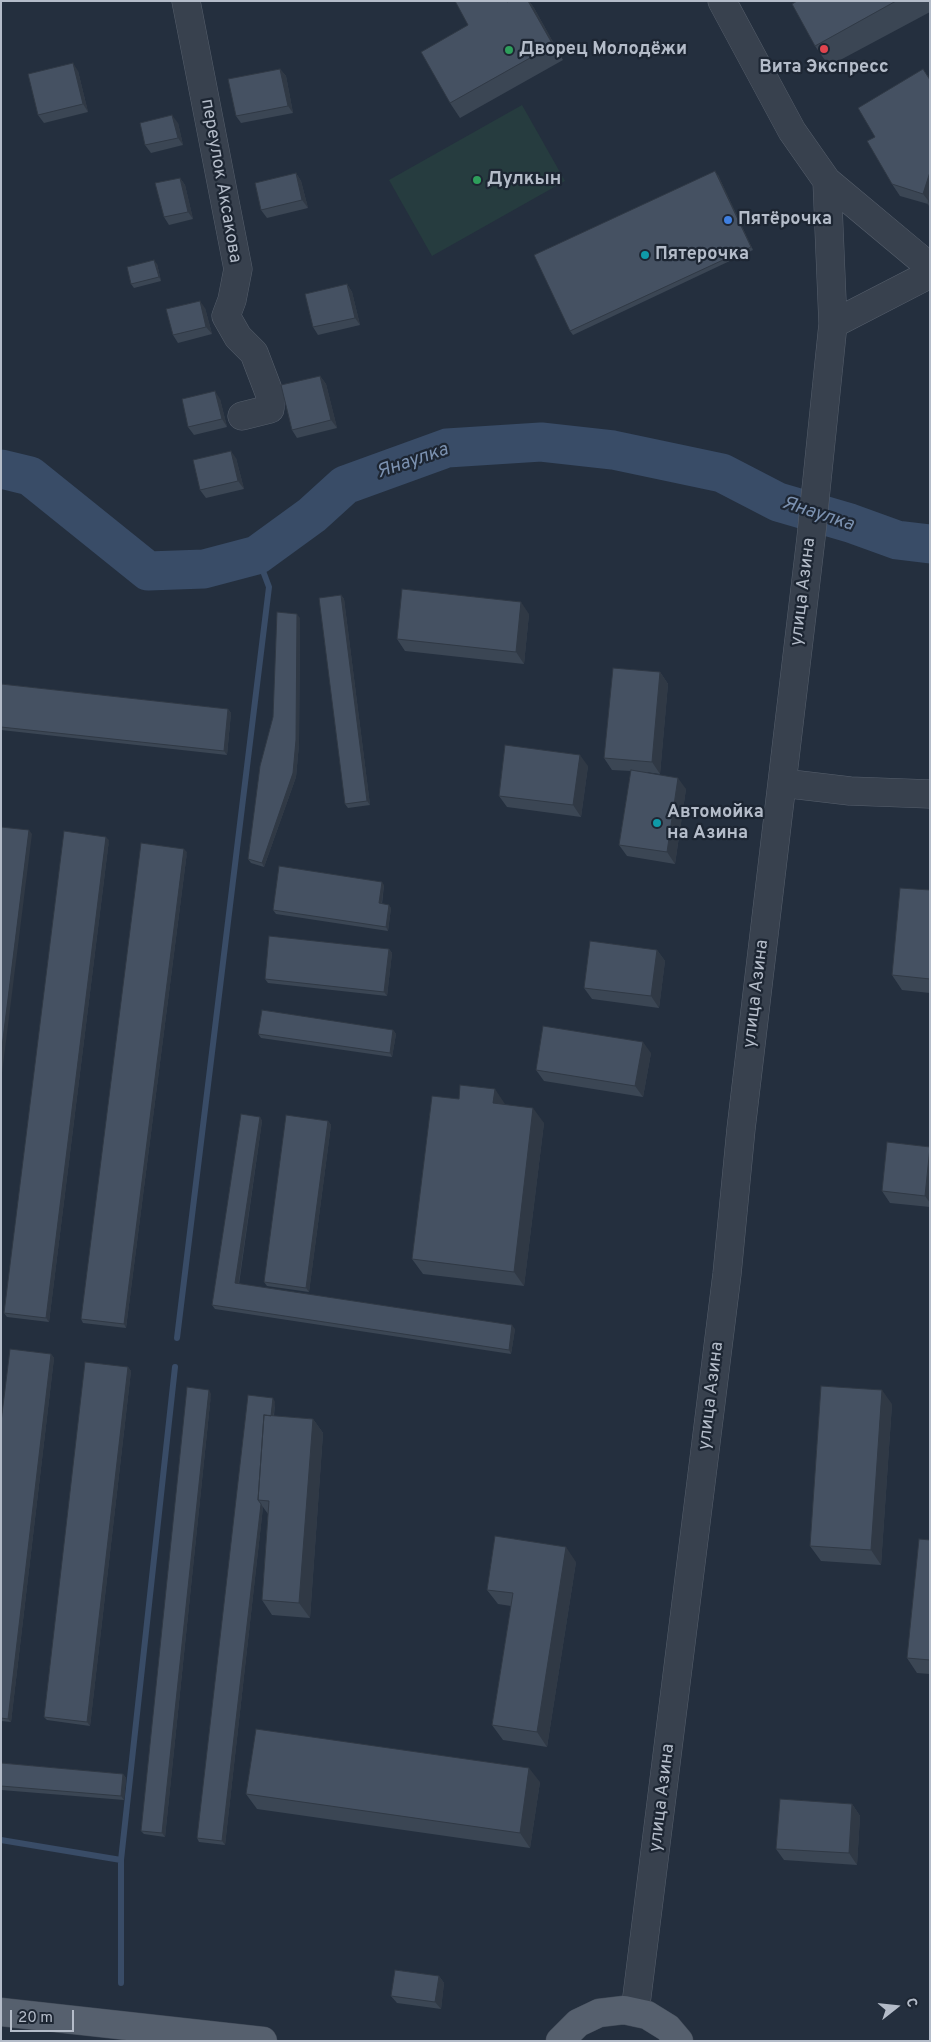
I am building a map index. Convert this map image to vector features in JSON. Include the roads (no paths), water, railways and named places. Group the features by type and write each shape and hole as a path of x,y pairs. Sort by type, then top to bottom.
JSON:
{"main road":[{"path":"560,2041 578,2023 599,2013 624,2010 647,2015 668,2028 678,2041"},
{"path":"1,2012 262,2041"}],"street":[{"name":"переулок Аксакова","path":"186,1 238,269 232,300 226,316 238,337 254,352 270,395 270,409 242,416"},
{"path":"722,1 792,131 827,181 930,267"},
{"name":"улица Азина","path":"635,2012 722,1316 741,1129 823,425 833,324 827,181"},
{"path":"833,324 930,274"},
{"path":"782,783 850,791 930,794"}],"waterway":[{"name":"Янаулка","path":"1,469 30,476 148,571 204,569 257,555 312,515 345,485 447,448 541,442 613,450 722,473 778,502 850,523 897,540 930,544"},
{"path":"177,1338 269,587 257,555"},
{"path":"121,1983 121,1860 175,1367"},
{"path":"1,1840 121,1860"}],"place":[{"name":"Вита Экспресс","path":"824,49"},
{"name":"Дворец Молодёжи","path":"509,50"},
{"name":"Дулкын","path":"477,180"},
{"name":"Пятёрочка","path":"728,220"},
{"name":"Пятерочка","path":"645,255"},
{"name":"Автомойка на Азина","path":"657,823"}]}
